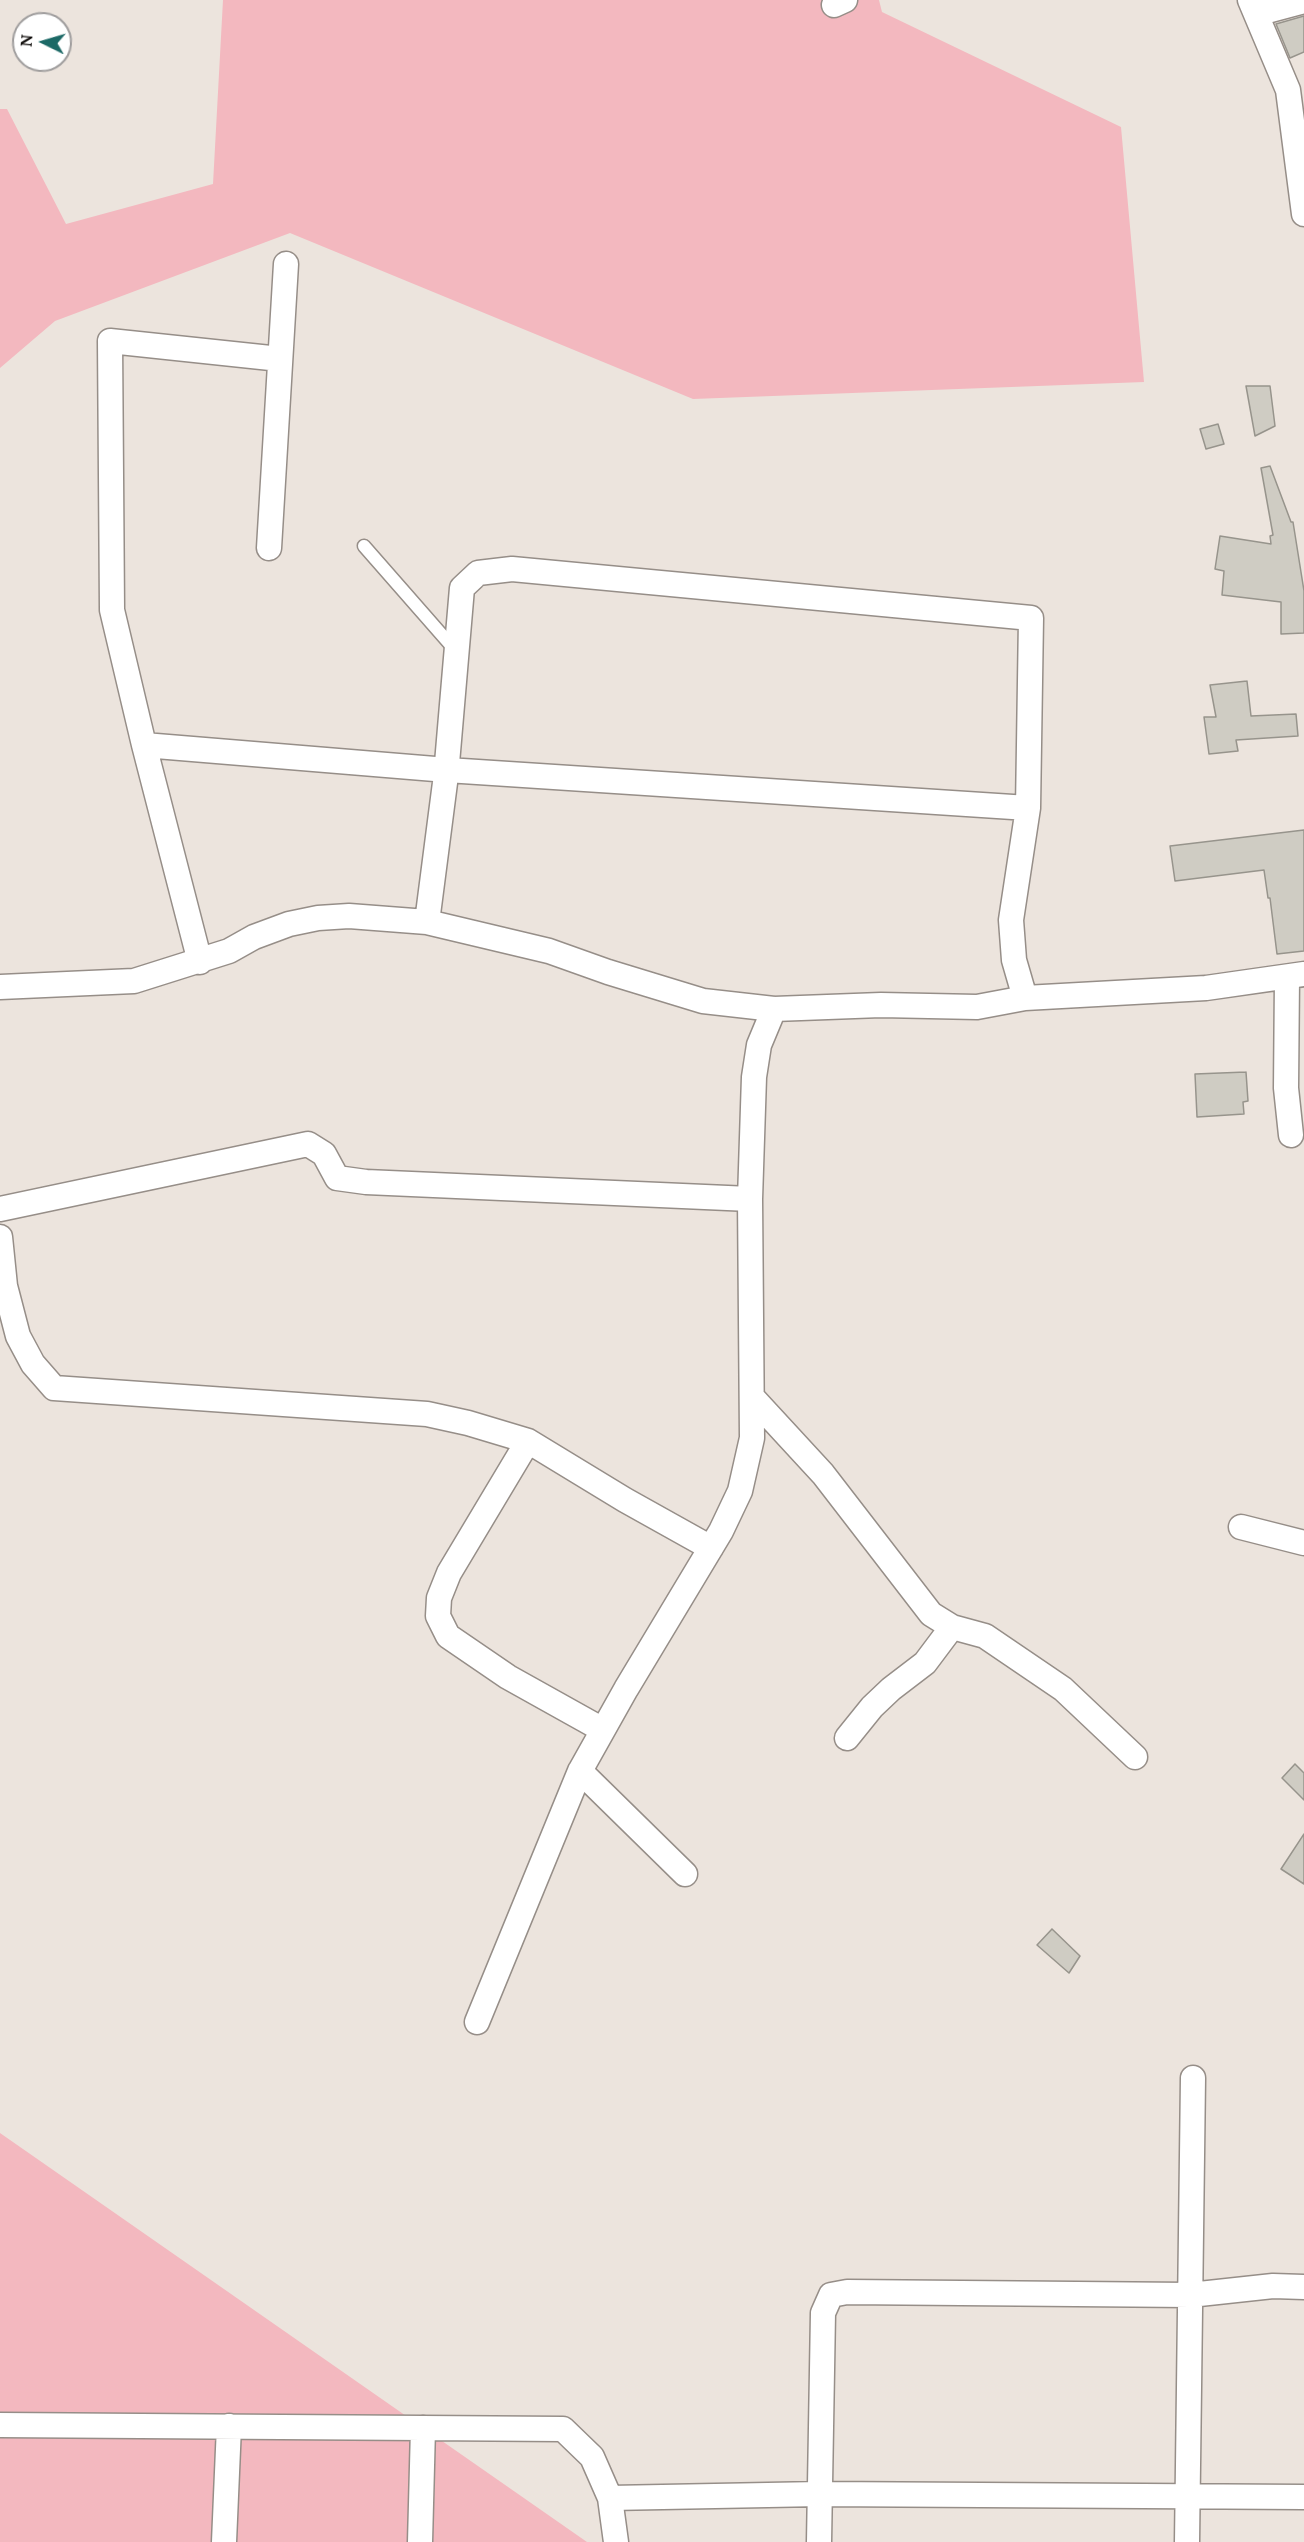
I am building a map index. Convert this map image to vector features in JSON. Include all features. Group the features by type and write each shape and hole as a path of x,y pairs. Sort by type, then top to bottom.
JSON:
{"street":[{"path":"1304,1 1252,7 1288,90 1301,164 1304,214"},
{"path":"269,548 286,264"},
{"path":"200,962 112,610 110,341 280,359"},
{"path":"427,922 447,770 462,588 478,573 512,569 1031,618 1028,808 1011,920 1014,960 1025,998"},
{"path":"144,745 447,770 1028,808"},
{"path":"0,987 134,981 200,962 289,924 318,918 371,916 427,922 549,951 608,972 704,1001 774,1009 881,1005 977,1007 1025,998 1206,988 1295,976 1286,1088 1291,1135"},
{"path":"477,2022 580,1772 711,1548 740,1491 748,1465 752,1438 750,1199 754,1077 759,1045 774,1009"},
{"path":"0,1209 308,1144 324,1154 337,1178 366,1182 750,1199"},
{"path":"0,1237 5,1286 18,1336 33,1364 54,1388 427,1414 468,1423 528,1441 625,1500 711,1548"},
{"path":"752,1397 823,1474 931,1614 952,1627 985,1636 1063,1689 1135,1756"},
{"path":"528,1441 449,1574 439,1598 438,1616 448,1636 465,1648 508,1677 603,1730"},
{"path":"1241,1527 1304,1543"},
{"path":"847,1738 891,1689 925,1663 952,1627"},
{"path":"580,1772 685,1874"},
{"path":"1187,2542 1193,2078"},
{"path":"819,2542 822,2313 831,2295 847,2292 1190,2295 1273,2286 1304,2287"},
{"path":"0,2425 562,2429 592,2457 610,2498 616,2542"},
{"path":"224,2542 229,2426"},
{"path":"420,2542 423,2428"},
{"path":"610,2498 820,2494 1304,2496"}],"lane":[{"path":"364,546 457,652"}],"shaded area":[{"path":"223,0 879,0 882,12 1121,127 1144,382 693,399 290,233 55,321 0,368 0,109 7,109 66,224 213,184"},
{"path":"0,2133 587,2542 0,2542"}],"building":[{"path":"1304,16 1304,52 1290,58 1276,24"},
{"path":"1246,386 1270,386 1275,426 1255,436"},
{"path":"1218,424 1224,444 1206,449 1200,429"},
{"path":"1270,466 1291,522 1293,522 1304,591 1304,633 1281,634 1281,602 1222,595 1224,571 1215,569 1220,536 1271,544 1270,536 1273,535 1261,468"},
{"path":"1247,681 1251,716 1296,714 1298,736 1236,740 1238,751 1209,754 1204,717 1216,717 1210,685"},
{"path":"1304,830 1304,951 1277,954 1264,870 1175,881 1170,846"},
{"path":"1246,1072 1248,1101 1243,1102 1244,1114 1197,1117 1195,1074"},
{"path":"1295,1764 1304,1773 1304,1800 1282,1778"},
{"path":"1304,1834 1304,1884 1281,1869"},
{"path":"1052,1929 1080,1956 1069,1973 1037,1945"}]}
